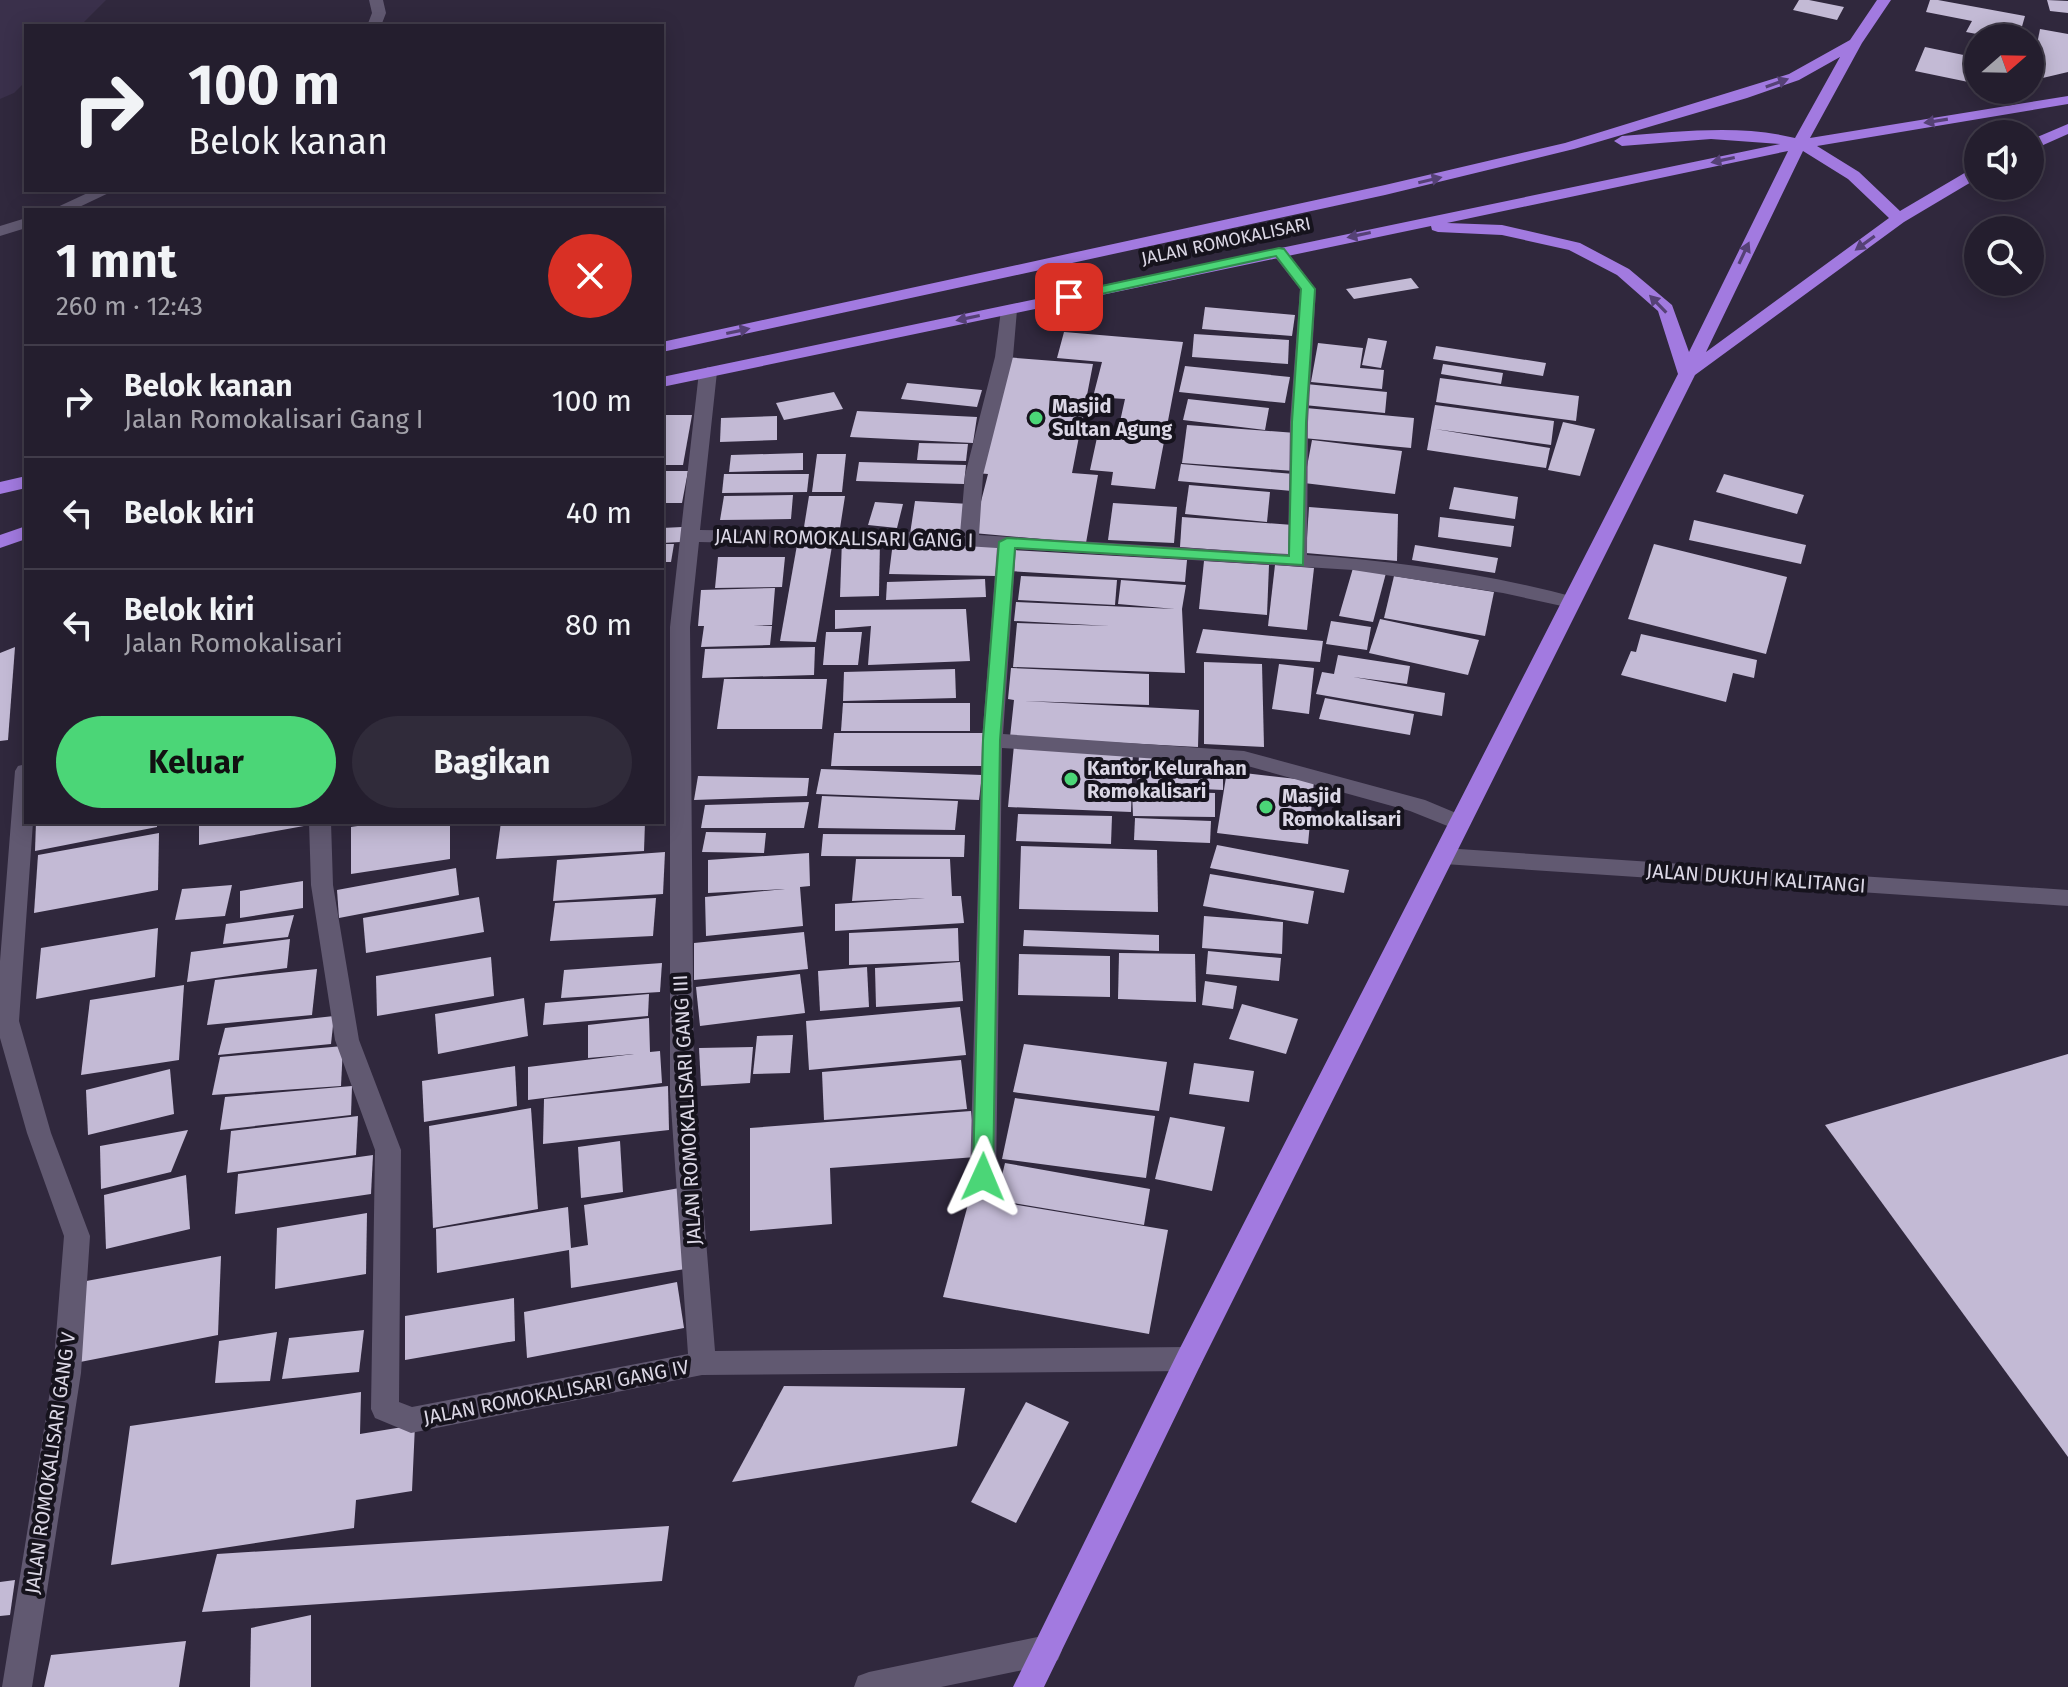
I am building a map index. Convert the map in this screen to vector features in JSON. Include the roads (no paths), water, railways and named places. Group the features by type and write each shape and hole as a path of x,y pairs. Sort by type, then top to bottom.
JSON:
{"highway":[{"path":"1028,1687 1189,1359 1687,374 1773,192 1855,43 1884,0"},
{"name":"JALAN ROMOKALISARI","path":"664,347 1385,190 1569,146 1794,77 1855,43"},
{"name":"JALAN ROMOKALISARI","path":"664,382 1800,144 2068,100"},
{"path":"2044,139 2068,128"},
{"name":"JALAN ROMOKALISARI","path":"1569,146 1716,136 1744,136 1800,144 1840,165 1868,187 1898,219"},
{"path":"1687,374 1898,219 1964,179"},
{"path":"1407,225 1502,230 1574,246 1623,272 1666,309 1687,374"},
{"path":"0,488 24,482"},
{"path":"0,534 24,530"},
{"path":"0,542 24,531"}],"street":[{"path":"375,24 379,13 376,0"},
{"path":"64,208 102,192"},
{"path":"0,231 24,224"},
{"path":"1279,252 1308,289 1299,422 1297,561"},
{"path":"969,540 974,475 1004,357 1009,310"},
{"name":"JALAN ROMOKALISARI GANG III","path":"702,1363 682,1092 680,627 708,372"},
{"name":"JALAN ROMOKALISARI GANG I","path":"689,536 820,539 887,535 1353,564 1503,587 1571,602"},
{"path":"983,1177 992,740 1007,542"},
{"path":"992,740 1135,747 1244,758 1417,805 1460,823"},
{"name":"JALAN ROMOKALISARI GANG V","path":"17,1687 67,1373 77,1236 39,1133 7,1021 24,797"},
{"name":"JALAN ROMOKALISARI GANG IV","path":"320,824 322,885 347,1040 388,1150 385,1409 411,1420 702,1363"},
{"name":"JALAN DUKUH KALITANGI","path":"1444,856 2068,898"},
{"path":"702,1363 1189,1359"},
{"path":"869,1687 1047,1650"}],"place":[{"name":"Masjid Sultan Agung","path":"1036,418"},
{"name":"Kantor Kelurahan Romokalisari","path":"1071,779"},
{"name":"Masjid Romokalisari","path":"1266,807"}]}
